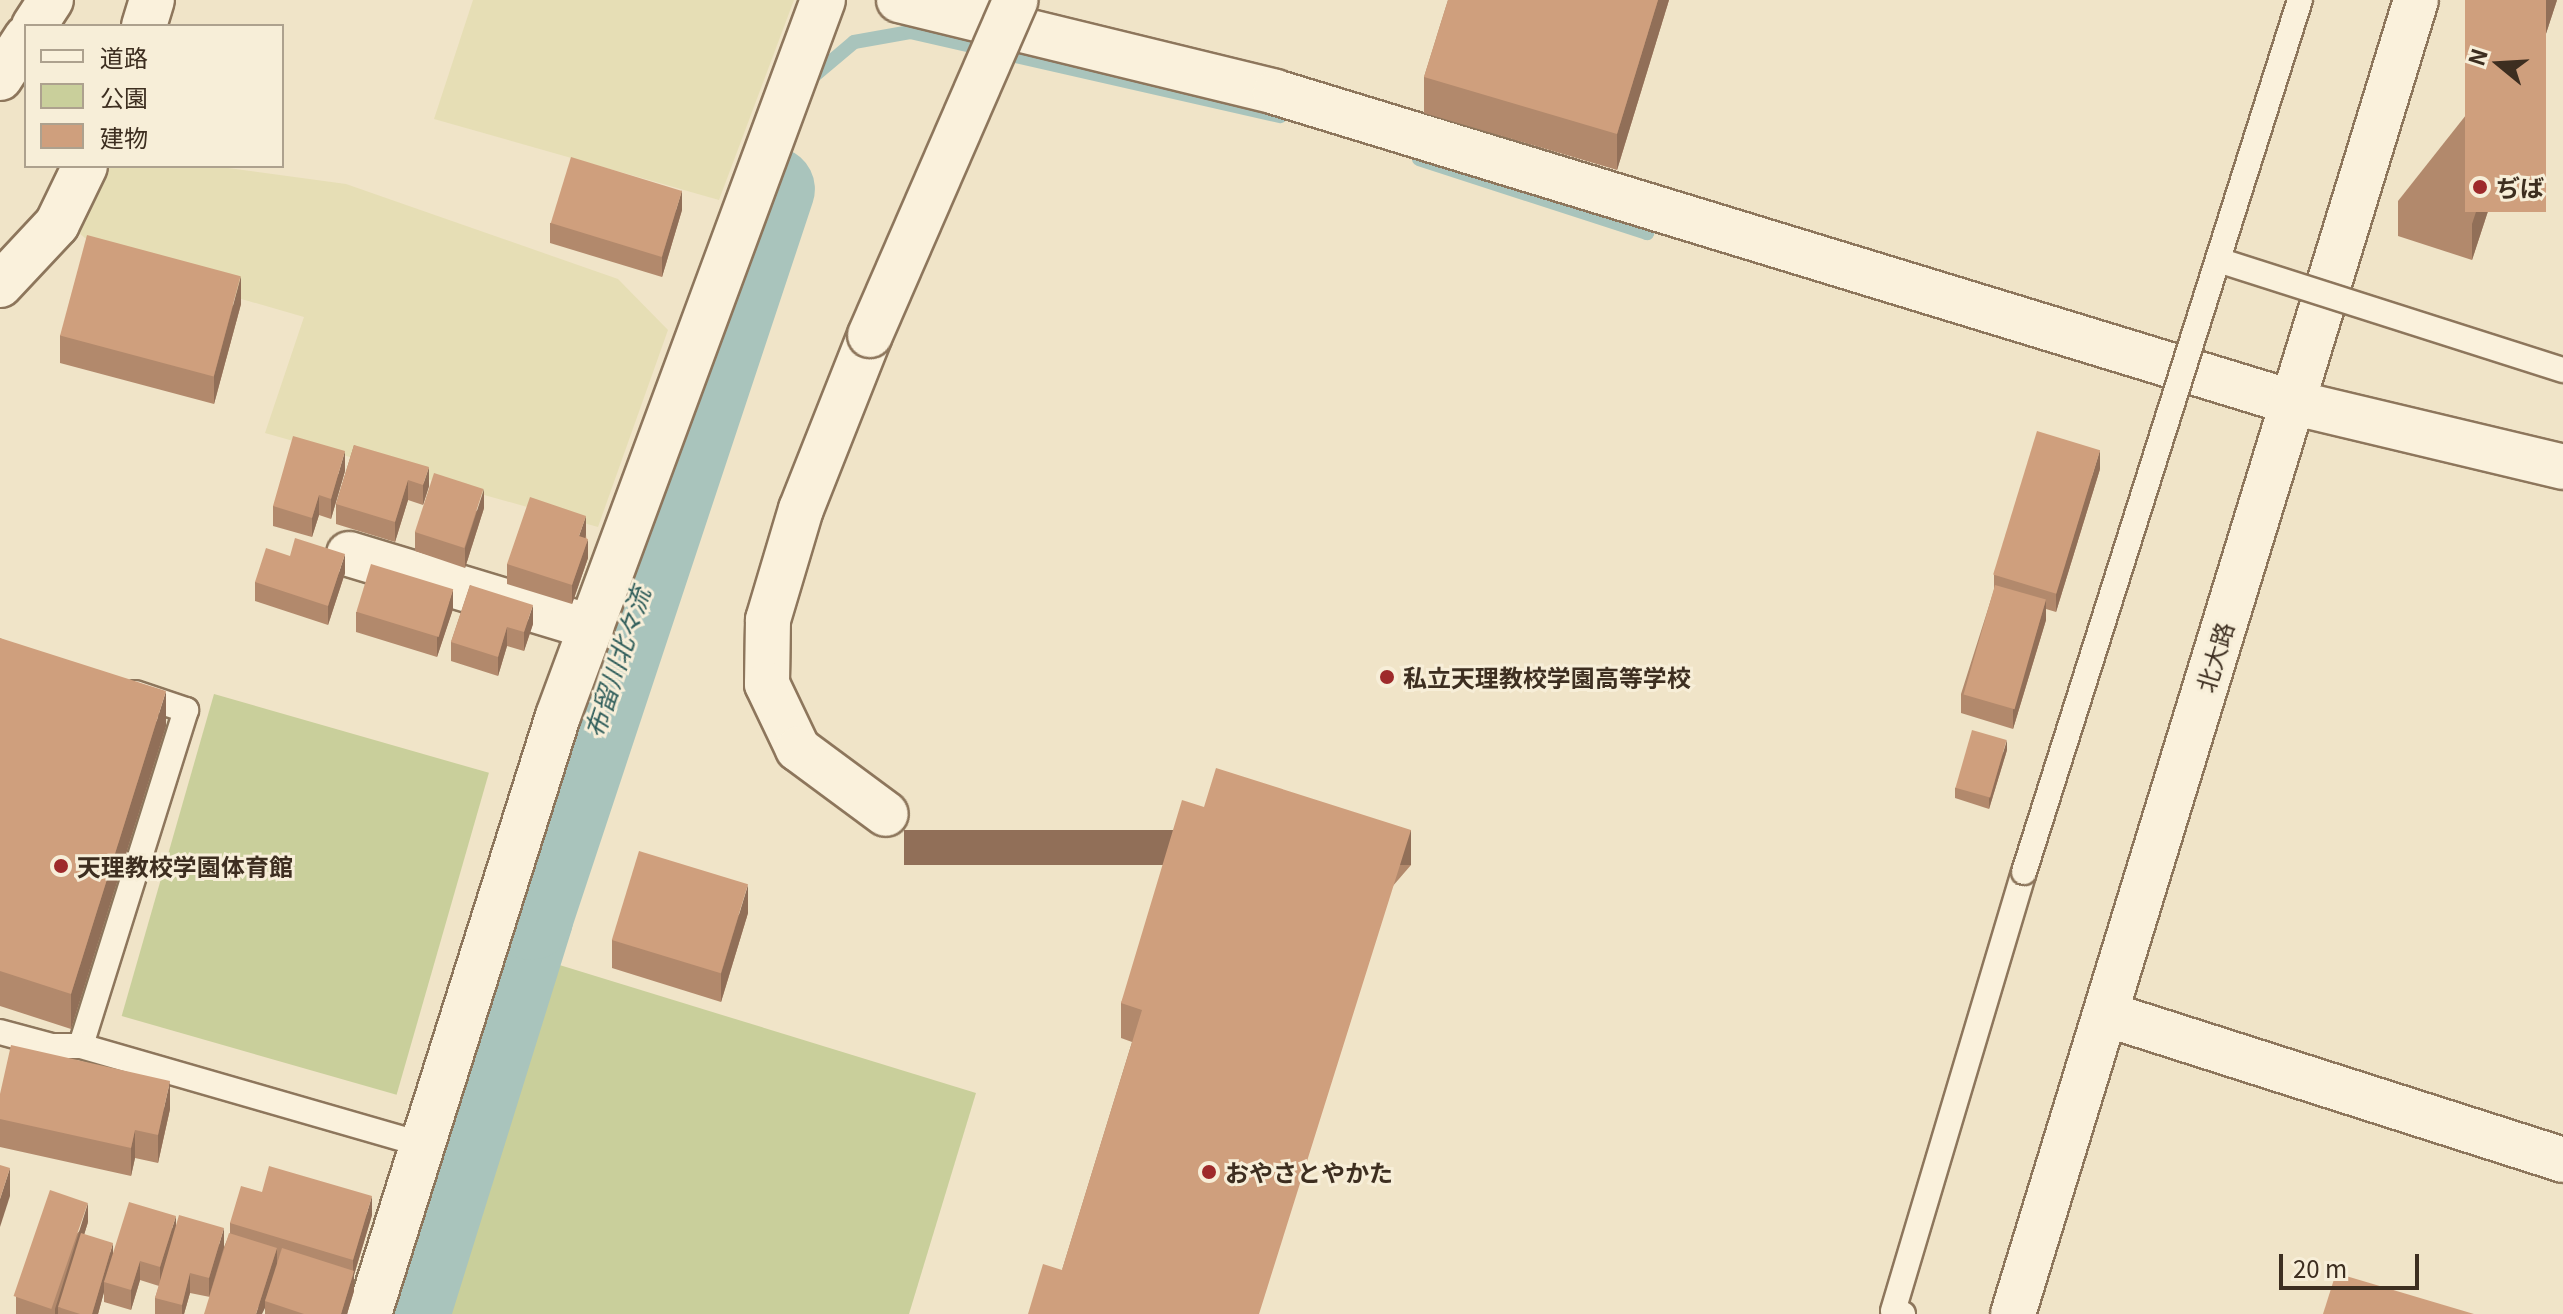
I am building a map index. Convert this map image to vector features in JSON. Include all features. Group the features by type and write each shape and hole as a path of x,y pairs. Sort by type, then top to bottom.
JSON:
{"street":[{"path":"35,24 51,0"},
{"path":"145,24 152,0"},
{"path":"369,1314 591,627 823,0"},
{"path":"899,0 1275,92 2291,402 2563,467"},
{"path":"886,814 798,749 767,684 768,620 801,509 870,335 1016,0"},
{"name":"北大路","path":"2013,1314 2416,0"},
{"path":"0,78 24,41"},
{"path":"0,285 57,224 84,168"},
{"path":"349,554 591,627"},
{"path":"2106,1014 2563,1160"}],"lane":[{"path":"1903,1314 1893,1311 2024,872 2300,0"},
{"path":"2218,260 2563,370"},
{"path":"81,1046 186,710 115,686"},
{"path":"0,1032 52,1046 81,1046 423,1145"}],"shaded area":[{"path":"473,0 794,0 719,200 434,119"},
{"path":"109,168 228,168 346,184 618,279 668,330 598,527 265,433 304,317 113,262 78,232"}],"green space":[{"path":"214,694 489,773 397,1095 122,1016"},
{"path":"540,959 976,1093 909,1314 436,1314"}],"building":[{"path":"1448,0 1658,0 1617,134 1424,77"},
{"path":"2465,0 2546,0 2546,212 2465,212"},
{"path":"571,157 682,191 662,257 551,223"},
{"path":"87,235 241,276 214,377 60,335"},
{"path":"2037,431 2100,450 2056,594 1993,574"},
{"path":"293,436 345,451 331,499 319,495 312,518 273,506"},
{"path":"354,445 429,467 423,485 408,480 395,522 336,504"},
{"path":"434,473 483,489 464,548 415,532"},
{"path":"530,497 586,516 579,536 588,539 572,585 507,564"},
{"path":"295,538 345,554 328,606 255,582 266,548 290,556"},
{"path":"371,564 453,589 439,637 356,612"},
{"path":"470,585 533,605 524,632 507,627 498,657 451,642"},
{"path":"1995,585 2046,600 2015,709 1964,695"},
{"name":"天理教校学園体育館","path":"0,638 166,691 71,994 0,971"},
{"path":"1972,730 2007,740 1990,798 1955,788"},
{"name":"おやさとやかた","path":"1216,768 1411,830 1259,1314 1028,1314 1043,1264 1062,1270 1142,1010 1121,1003 1182,800 1204,807"},
{"path":"639,851 748,884 721,973 612,940"},
{"path":"11,1045 170,1081 158,1135 135,1130 131,1148 0,1119 0,1094"},
{"path":"0,1165 10,1168 0,1199"},
{"path":"269,1166 372,1196 353,1260 230,1223 241,1186 262,1192"},
{"path":"50,1190 88,1203 51,1309 14,1296"},
{"path":"129,1202 176,1216 160,1267 140,1261 131,1290 104,1282"},
{"path":"179,1215 224,1228 209,1278 190,1273 182,1305 155,1298"},
{"path":"81,1233 113,1243 92,1314 80,1314 58,1307"},
{"path":"229,1233 277,1248 256,1314 204,1314"},
{"path":"282,1248 354,1271 341,1314 304,1314 265,1301"},
{"path":"2336,1273 2474,1314 2323,1314"}],"waterway":[{"path":"815,75 854,42 910,32 1281,116"},
{"path":"1419,159 1647,233 1649,226"},
{"name":"布留川北々流","path":"408,1314 531,918 773,189"}],"place":[{"name":"ぢば","path":"2480,187"},
{"name":"私立天理教校学園高等学校","path":"1387,677"},
{"name":"天理教校学園体育館","path":"61,866"},
{"name":"おやさとやかた","path":"1209,1172"}]}
